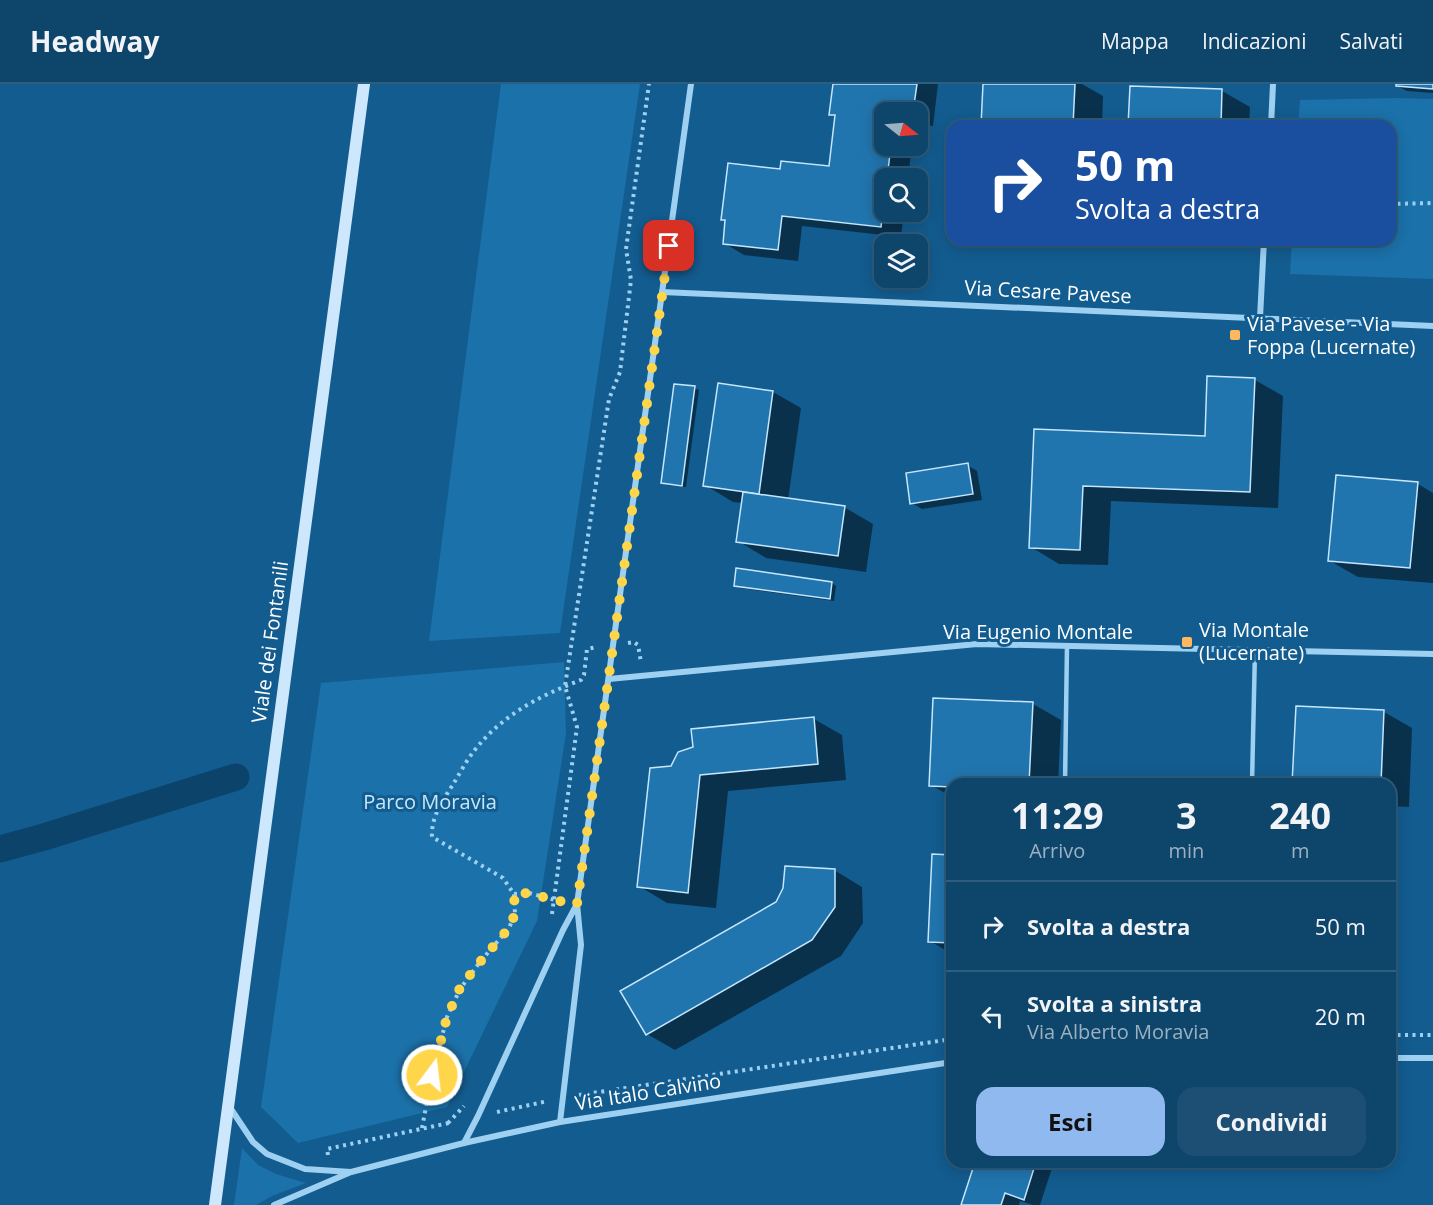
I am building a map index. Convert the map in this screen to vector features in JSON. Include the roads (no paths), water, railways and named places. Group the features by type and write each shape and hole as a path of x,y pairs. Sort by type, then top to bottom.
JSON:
{"main road":[{"name":"Viale dei Fontanili","path":"215,1205 364,84"}],"street":[{"path":"560,1122 581,945 577,904 691,84"},
{"path":"1271,120 1273,84"},
{"path":"1260,318 1264,246"},
{"name":"Via Cesare Pavese","path":"662,292 1433,326"},
{"name":"Via Eugenio Montale","path":"609,679 978,644 1433,654"},
{"path":"464,1143 562,930 577,904"},
{"path":"1396,1058 1433,1058"},
{"name":"Via Italo Calvino","path":"351,1172 464,1143 560,1122 946,1063"},
{"path":"228,1103 253,1142 267,1154 305,1169 351,1172"},
{"path":"274,1205 351,1172"}],"lane":[{"path":"1065,778 1066,646"},
{"path":"1252,778 1255,651"}],"waterway":[{"path":"0,849 236,777"}],"place":[{"name":"Via Pavese - Via Foppa (Lucernate)","path":"1235,335"},
{"name":"Via Montale (Lucernate)","path":"1187,642"}],"park label":[{"name":"Parco Moravia","path":"430,802"}]}
